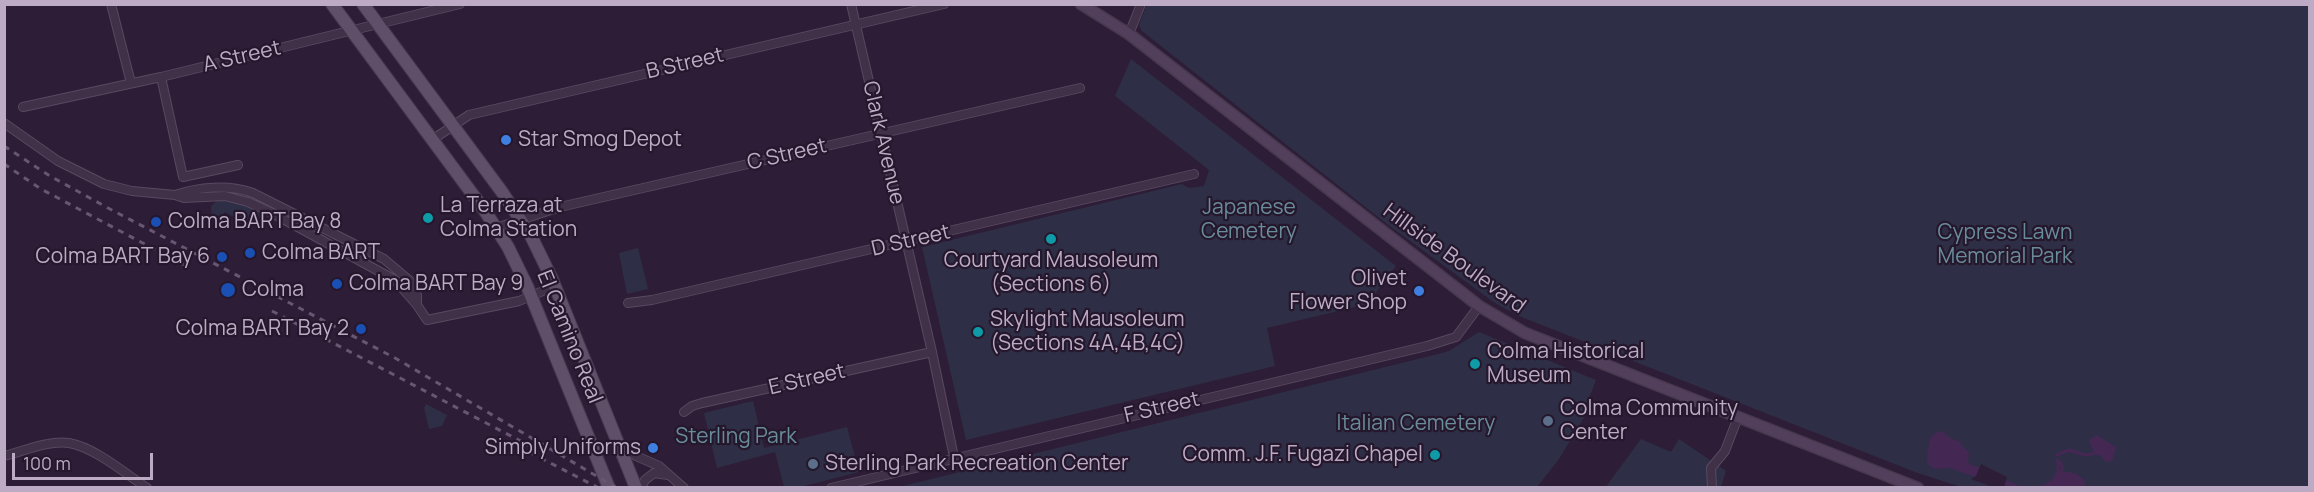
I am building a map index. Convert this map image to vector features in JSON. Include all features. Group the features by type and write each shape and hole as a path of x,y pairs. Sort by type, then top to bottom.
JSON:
{"main road":[{"name":"El Camino Real","path":"332,4 496,228 513,255 532,296 609,488"},
{"name":"El Camino Real","path":"363,4 520,218 536,245 555,286 636,488"},
{"name":"Hillside Boulevard","path":"1081,4 1129,34 1479,306 1525,333 1918,488"}],"street":[{"path":"111,4 131,83"},
{"name":"A Street","path":"23,107 161,77 460,4"},
{"name":"Clark Avenue","path":"851,4 932,352 954,457"},
{"name":"B Street","path":"432,140 469,115 944,4"},
{"path":"1129,34 1140,4"},
{"path":"161,77 183,177 238,165"},
{"name":"C Street","path":"496,228 520,218 582,202 1080,88"},
{"path":"4,123 58,161 98,182 132,191 175,195 186,191 224,188 244,189 253,193 384,259 410,281 417,295 417,305 427,321 516,302 555,286"},
{"name":"D Street","path":"628,303 664,298 1194,174"},
{"name":"F Street","path":"831,488 1428,346 1456,337 1479,306"},
{"name":"E Street","path":"684,412 702,403 932,352"},
{"path":"1712,488 1711,468 1725,451 1737,417"},
{"path":"617,442 636,456 660,466 684,488"},
{"path":"4,456 51,444 69,443 95,455 147,488"},
{"path":"641,488 645,480 654,473 672,477"}],"green space":[{"name":"Cypress Lawn Memorial Park","path":"1147,4 2309,5 2309,487 1961,487 1915,472 1519,316 1495,303 1387,224 1142,31 1139,25"},
{"name":"Japanese Cemetery","path":"1131,59 1396,266 1375,294 1376,302 1267,328 1275,366 966,440 922,247 1182,184 1189,188 1204,186 1209,170 1115,96"},
{"path":"224,199 249,205 264,213 262,217 243,222 225,212 218,225 212,219 211,206"},
{"path":"638,248 648,289 627,294 619,253"},
{"name":"Italian Cemetery","path":"1479,332 1596,380 1587,404 1586,414 1559,459 1537,487 899,487 1449,351"},
{"name":"Sterling Park","path":"753,401 764,448 847,427 859,472 800,487 784,487 775,452 717,468 704,413"},
{"path":"426,404 447,415 442,426 429,429 424,408"},
{"path":"1641,439 1671,452 1679,439 1726,471 1721,487 1605,488"}],"shaded area":[{"path":"1942,431 1950,438 1961,442 1960,444 1969,452 1968,462 1971,465 2025,487 1997,484 1953,469 1935,469 1930,466 1927,459 1930,438"},
{"path":"2096,435 2116,447 2112,461 2107,462 2101,456 2092,454 2093,450 2089,441"},
{"path":"2058,470 2077,474 2086,482 2084,483 2086,487 2038,487 2051,481"}],"pier":[{"path":"1981,464 2007,477 2004,487 1995,488 1971,479 1976,476"}],"waterway":[{"path":"2057,455 2069,450 2085,455 2092,454"},
{"path":"2057,460 2062,465 2062,470"},
{"path":"2058,463 2058,470"}],"railway":[{"path":"4,146 50,176 108,208 395,358 617,488"},
{"path":"4,164 41,189 186,266"},
{"path":"272,311 532,447"},
{"path":"519,447 599,488"}],"place":[{"name":"Star Smog Depot","path":"506,140"},
{"name":"La Terraza at Colma Station","path":"428,218"},
{"name":"Colma BART Bay 8","path":"156,222"},
{"name":"Courtyard Mausoleum (Sections 6)","path":"1051,239"},
{"name":"Colma BART","path":"250,253"},
{"name":"Colma BART Bay 6","path":"222,257"},
{"name":"Colma BART Bay 9","path":"337,284"},
{"name":"Colma","path":"228,290"},
{"name":"Olivet Flower Shop","path":"1419,291"},
{"name":"Colma BART Bay 2","path":"361,329"},
{"name":"Skylight Mausoleum (Sections 4A,4B,4C)","path":"978,332"},
{"name":"Colma Historical Museum","path":"1475,364"},
{"name":"Colma Community Center","path":"1548,421"},
{"name":"Simply Uniforms","path":"653,448"},
{"name":"Comm. J.F. Fugazi Chapel","path":"1435,455"},
{"name":"Sterling Park Recreation Center","path":"813,464"}]}
